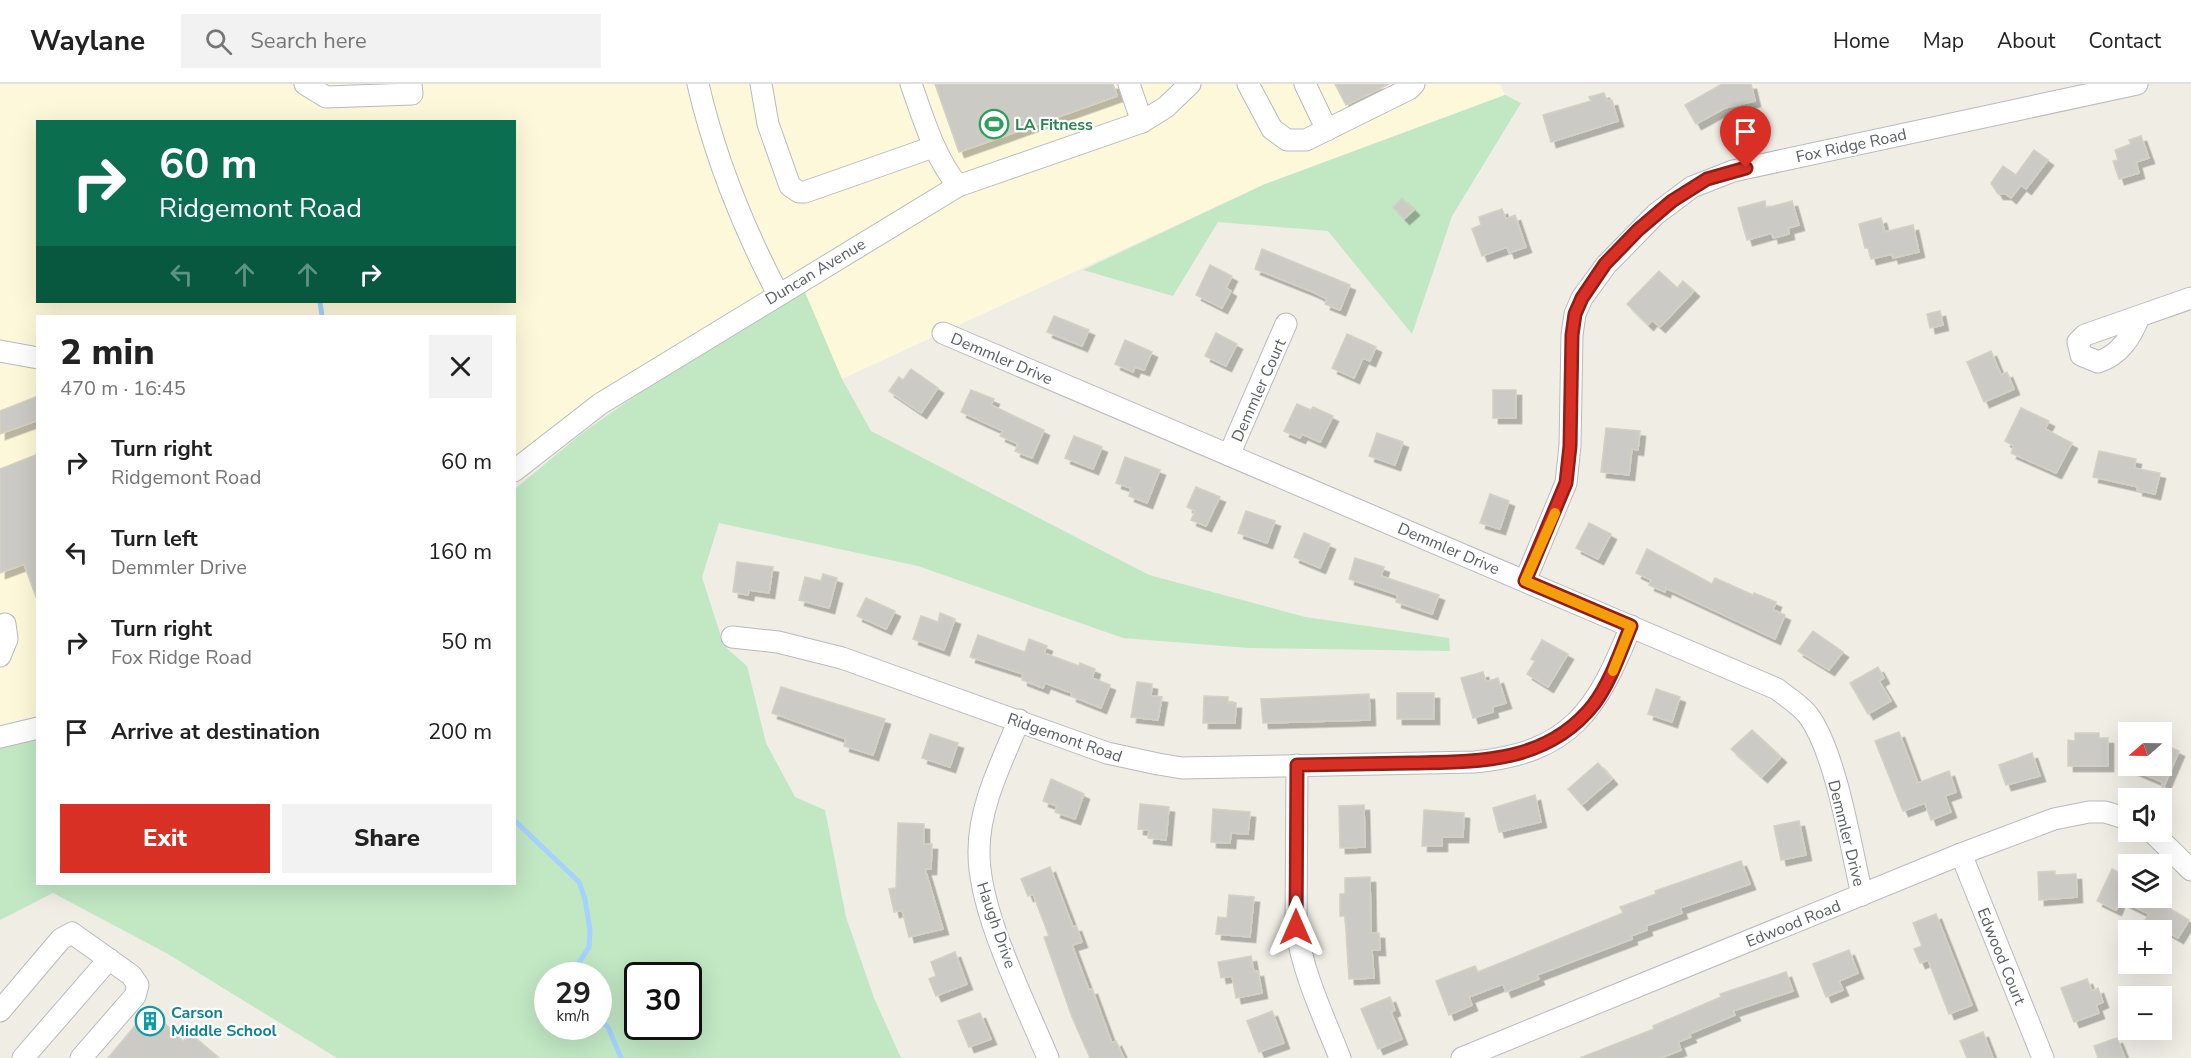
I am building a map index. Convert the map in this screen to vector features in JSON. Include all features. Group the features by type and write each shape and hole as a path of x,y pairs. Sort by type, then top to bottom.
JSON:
{"street":[{"path":"305,84 326,97 412,94 411,84"},
{"path":"698,84 708,127 748,237 778,294"},
{"path":"761,84 768,124 790,186 799,192 805,192 933,147"},
{"path":"911,84 933,147 958,186"},
{"path":"1128,84 1142,122"},
{"name":"Duncan Avenue","path":"516,469 600,404 958,186 1142,122 1166,107 1190,84"},
{"path":"1248,84 1272,129 1287,140 1306,140 1409,89 1414,84"},
{"name":"Fox Ridge Road","path":"1525,581 1566,483 1575,314 1592,280 1656,214 1692,187 1733,171 2137,84"},
{"path":"1300,85 1327,130"},
{"path":"2139,317 2191,298"},
{"name":"Demmler Court","path":"1229,455 1286,324"},
{"name":"Demmler Drive","path":"943,333 1761,681 1790,699 1807,714 1818,731 1827,755 1862,895"},
{"path":"0,351 36,358"},
{"path":"0,656 7,639 5,624"},
{"name":"Ridgemont Road","path":"732,637 778,642 842,658 1107,753 1182,768 1501,760 1538,748 1557,737 1593,705 1612,673 1631,626"},
{"name":"Haugh Drive","path":"1019,720 984,813 979,849 980,869 988,908 1048,1058"},
{"path":"0,737 36,728"},
{"path":"1297,765 1296,927 1302,963 1341,1058"},
{"name":"Edwood Road","path":"1462,1058 1961,854 2073,814 2105,812 2118,816"},
{"path":"2162,842 2191,870"},
{"name":"Edwood Court","path":"1961,854 2043,1058"},
{"path":"0,1011 61,939 72,933 131,975 138,985 135,996 81,1058"},
{"path":"23,1058 109,959"}],"shaded area":[{"path":"0,84 1500,84 1505,95 1265,184 842,379 800,281 516,470 516,315 36,315 36,728 0,737"}],"green space":[{"path":"1505,95 1521,103 1452,216 1412,334 1328,231 1218,222 1173,296 1083,270 1265,184"},
{"path":"804,290 842,379 871,431 1149,575 1305,617 1449,638 1450,651 1249,648 1123,638 918,566 719,523 702,577 724,646 747,666 766,743 795,797 825,810 846,917 874,998 901,1058 337,1058 168,954 53,893 0,920 0,743 36,735 36,885 516,885 516,488 581,434 652,384"}],"building":[{"name":"LA Fitness","path":"935,84 1113,84 1117,96 959,152"},
{"path":"1335,84 1389,84 1346,105"},
{"path":"1722,84 1751,84 1755,101 1725,108 1696,124 1685,105"},
{"path":"1604,93 1607,101 1612,100 1618,121 1551,142 1543,115 1591,101 1589,97"},
{"path":"2141,136 2149,158 2136,162 2139,173 2119,179 2113,161 2118,160 2115,150 2131,144 2129,140"},
{"path":"2034,150 2048,160 2026,189 2021,185 2011,198 2006,194 1998,194 1991,183 2003,166 2016,175"},
{"path":"1402,198 1414,210 1404,219 1393,207"},
{"path":"1765,201 1766,208 1792,201 1799,225 1788,228 1789,234 1773,238 1772,233 1747,240 1738,208"},
{"path":"1502,209 1506,219 1515,215 1526,247 1509,253 1507,247 1482,256 1472,229 1481,225 1479,217"},
{"path":"1881,218 1885,232 1913,225 1919,252 1893,258 1892,254 1871,259 1868,248 1865,248 1859,224"},
{"path":"1262,249 1350,285 1340,310 1325,304 1327,299 1313,292 1255,269"},
{"path":"1210,265 1232,276 1226,288 1231,291 1222,308 1196,295"},
{"path":"1659,271 1677,288 1683,281 1694,291 1660,327 1652,320 1648,325 1627,304"},
{"path":"1940,311 1943,325 1930,328 1927,314"},
{"path":"1054,316 1089,330 1082,346 1047,332"},
{"path":"1216,333 1237,344 1226,366 1205,356"},
{"path":"1347,334 1376,347 1370,361 1363,358 1354,378 1332,368"},
{"path":"1125,340 1152,352 1144,370 1135,367 1133,372 1115,364"},
{"path":"1991,351 2001,375 2007,372 2014,389 1984,402 1967,362"},
{"path":"911,369 938,388 921,413 889,391 899,377 903,380"},
{"path":"971,390 994,399 991,405 1044,430 1032,458 1015,451 1018,444 1000,436 1003,431 961,412"},
{"path":"1493,390 1516,390 1516,418 1493,418"},
{"path":"36,397 36,421 0,434 0,411"},
{"path":"1297,404 1311,410 1313,407 1333,416 1320,442 1302,434 1300,438 1284,431"},
{"path":"2021,408 2049,421 2045,429 2072,443 2056,473 2011,453 2014,446 2005,441"},
{"path":"1606,428 1640,431 1638,450 1632,449 1629,475 1601,472"},
{"path":"1377,433 1403,442 1395,465 1369,456"},
{"path":"1074,436 1102,447 1093,469 1065,458"},
{"path":"2099,451 2136,459 2134,468 2160,473 2155,494 2137,490 2138,487 2093,477"},
{"path":"36,455 36,597 24,564 0,573 0,469"},
{"path":"1125,457 1160,470 1147,503 1129,496 1131,488 1116,483"},
{"path":"1196,487 1220,497 1206,526 1191,520 1195,511 1187,507"},
{"path":"1490,494 1509,501 1500,529 1480,523"},
{"path":"1246,511 1275,521 1267,543 1238,533"},
{"path":"1589,523 1611,534 1598,559 1576,548"},
{"path":"1304,533 1330,544 1320,568 1294,557"},
{"path":"1647,549 1712,584 1715,578 1753,595 1754,593 1776,602 1773,610 1785,615 1775,639 1666,588 1665,592 1649,585 1651,580 1636,573"},
{"path":"1355,558 1384,567 1381,576 1439,595 1432,614 1396,602 1398,595 1349,579"},
{"path":"737,562 773,567 769,593 749,590 748,595 733,592"},
{"path":"823,574 837,578 829,608 799,600 805,577 821,581"},
{"path":"866,598 895,611 886,629 857,616"},
{"path":"940,613 955,619 944,650 913,639 921,616 938,622"},
{"path":"1813,631 1843,652 1829,670 1798,651"},
{"path":"978,635 1025,652 1029,639 1047,646 1044,653 1079,666 1080,663 1095,669 1092,678 1110,685 1101,708 1071,696 1072,693 1045,683 1043,688 1022,680 1023,674 970,657"},
{"path":"1542,640 1568,654 1548,687 1527,674 1535,661 1531,659"},
{"path":"1878,667 1884,678 1879,681 1891,701 1868,714 1850,683"},
{"path":"1483,672 1486,682 1498,678 1506,703 1492,707 1493,712 1473,718 1461,678"},
{"path":"1137,682 1152,684 1151,696 1162,697 1158,720 1131,717"},
{"path":"781,687 885,719 873,755 844,746 846,739 772,713"},
{"path":"1656,689 1680,697 1672,722 1648,714"},
{"path":"1397,693 1434,693 1434,719 1397,719"},
{"path":"1369,694 1370,720 1263,723 1261,699"},
{"path":"1204,696 1228,697 1228,703 1236,703 1235,723 1203,723"},
{"path":"1752,730 1781,757 1762,777 1731,749"},
{"path":"1899,732 1918,783 1949,771 1956,792 1945,796 1951,812 1931,820 1925,803 1903,811 1875,741"},
{"path":"2075,733 2099,733 2099,738 2108,738 2108,766 2068,766 2068,740 2075,741"},
{"path":"930,734 958,743 950,767 922,758"},
{"path":"2172,748 2179,751 2172,767"},
{"path":"2032,753 2040,776 2006,785 1999,765"},
{"path":"1598,763 1612,779 1582,805 1568,789"},
{"path":"2148,776 2168,776 2163,788 2162,782"},
{"path":"1051,779 1084,794 1075,819 1055,812 1057,806 1043,801"},
{"path":"1535,795 1541,822 1499,832 1493,808"},
{"path":"1140,804 1169,807 1166,840 1148,838 1149,830 1138,829"},
{"path":"1364,805 1365,847 1340,848 1339,806"},
{"path":"1213,809 1250,812 1248,834 1231,833 1230,843 1211,842"},
{"path":"1424,810 1464,813 1463,837 1442,837 1442,846 1422,846"},
{"path":"1799,821 1806,855 1781,860 1774,826"},
{"path":"898,823 924,824 924,844 932,844 931,869 925,869 943,929 909,937 902,910 894,912 889,889 896,888"},
{"path":"1741,861 1750,884 1680,908 1682,913 1646,926 1647,930 1631,936 1632,939 1537,975 1539,979 1506,992 1503,984 1469,997 1472,1005 1449,1015 1436,981 1475,966 1478,972 1623,913 1620,907 1656,894 1655,891"},
{"path":"1050,867 1073,927 1076,926 1082,942 1072,945 1089,990 1092,989 1112,1043 1116,1041 1124,1058 1090,1058 1072,1017 1044,937 1049,936 1033,894 1028,896 1021,879"},
{"path":"2112,869 2118,872 2116,910 2097,901"},
{"path":"2055,871 2055,875 2076,874 2077,897 2039,900 2038,872"},
{"path":"1370,877 1371,933 1379,933 1380,950 1372,950 1374,978 1349,979 1345,916 1340,916 1340,894 1345,894 1345,878"},
{"path":"1229,895 1254,897 1250,937 1216,934 1218,917 1227,918"},
{"path":"2137,908 2169,908 2189,920 2178,938 2172,935 2172,920 2145,920 2149,914"},
{"path":"1936,914 1972,1005 1949,1014 1928,960 1920,963 1914,949 1922,946 1913,923"},
{"path":"1849,950 1858,973 1839,981 1843,990 1826,997 1813,964"},
{"path":"955,952 967,984 936,996 929,979 936,976 931,962"},
{"path":"1251,956 1254,972 1258,971 1262,993 1236,998 1232,976 1221,978 1218,962"},
{"path":"1786,972 1793,991 1733,1011 1735,1015 1689,1034 1691,1037 1678,1042 1681,1050 1661,1058 1580,1058 1654,1029 1653,1026 1721,997 1720,994"},
{"path":"2087,979 2092,991 2098,988 2103,1002 2096,1005 2099,1013 2074,1022 2061,988"},
{"path":"1390,997 1395,1010 1391,1012 1402,1039 1378,1049 1361,1009"},
{"name":"Carson Middle School","path":"149,1009 183,1041 191,1034 219,1058 108,1058"},
{"path":"1272,1011 1284,1043 1259,1052 1247,1021"},
{"path":"980,1013 991,1039 969,1047 958,1021"},
{"path":"1983,1032 1993,1058 1967,1058 1960,1041"},
{"path":"2117,1038 2125,1058 2098,1058 2094,1046"}],"waterway":[{"path":"320,303 322,315"},
{"path":"516,822 579,882 585,899 590,930 589,947 579,962"},
{"path":"612,1037 621,1058"}],"slow traffic":[{"path":"1555,513 1525,581 1631,626 1613,671"}],"place":[{"name":"LA Fitness","path":"994,124"},
{"name":"Carson Middle School","path":"150,1021"}],"route":[{"path":"1296,927 1297,765 1501,760 1538,748 1557,737 1582,717 1603,690 1631,626 1525,581 1566,483 1570,446 1572,335 1575,314 1592,280 1605,264 1656,214 1692,187 1707,179 1746,168"}]}
